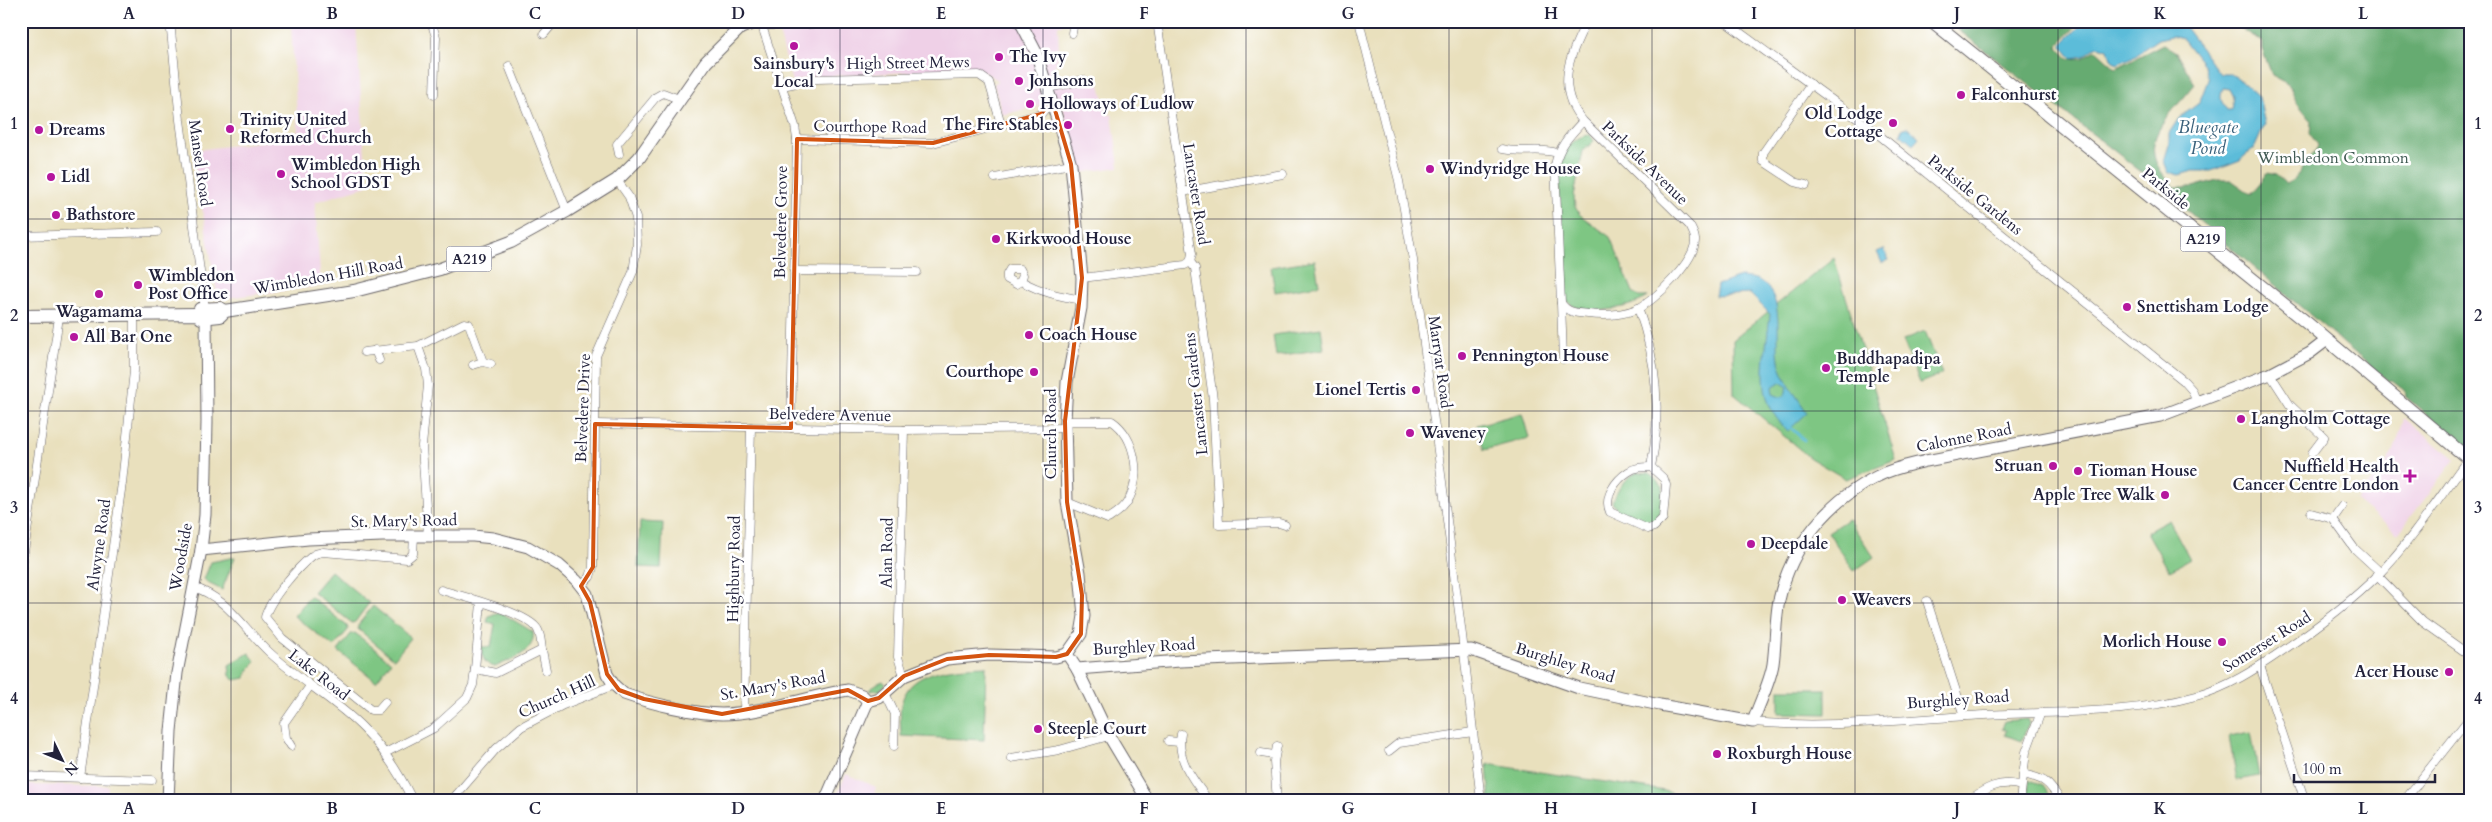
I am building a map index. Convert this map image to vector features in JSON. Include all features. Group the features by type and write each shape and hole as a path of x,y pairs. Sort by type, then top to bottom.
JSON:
{"main road":[{"name":"A219","path":"760,22 826,21"},
{"name":"Parkside","path":"1932,21 2327,340 2470,460"},
{"name":"Wimbledon Hill Road","path":"21,316 59,317 203,313 220,308 225,311 354,291 440,270 511,242 567,211 617,180 639,158 696,74 718,48 744,26 760,22"}],"street":[{"name":"Mansel Road","path":"170,21 180,120 200,270 203,313"},
{"path":"431,21 436,37 434,94"},
{"path":"544,34 556,21"},
{"name":"Church Road","path":"1020,21 1030,38 1048,88 1071,164 1082,278 1082,300 1067,382 1065,424 1067,502 1080,573 1084,616 1081,634 1067,654"},
{"path":"1072,33 1074,21"},
{"name":"Lancaster Road","path":"1082,278 1185,265 1190,262 1192,254 1157,21"},
{"name":"Marryat Road","path":"1360,21 1399,181 1407,225 1464,649 1481,801"},
{"name":"Parkside Avenue","path":"1587,21 1567,74 1566,88 1569,102 1583,121 1690,226 1694,234 1695,246 1684,264 1669,283 1638,308"},
{"name":"Parkside Gardens","path":"1724,21 1876,132 2184,381 2192,390 2197,403"},
{"name":"Belvedere Grove","path":"760,22 795,126 797,139 791,428"},
{"path":"509,66 567,211"},
{"name":"High Street Mews","path":"782,86 817,80 979,75 989,82 1002,124"},
{"path":"1048,88 1084,80"},
{"path":"1806,185 1795,182 1763,161 1763,153 1811,84"},
{"path":"619,154 617,144 656,97 663,93 679,99"},
{"name":"Courthope Road","path":"797,139 933,143 1041,114 1052,100"},
{"path":"1564,359 1555,178 1557,153 1583,121"},
{"path":"1502,149 1512,151 1544,148 1557,153"},
{"path":"995,178 1071,164"},
{"path":"1182,192 1283,174"},
{"name":"Belvedere Drive","path":"581,586 590,577 593,567 596,356 633,272 637,245 636,218 629,197 617,180"},
{"path":"21,236 157,232"},
{"name":"Lancaster Gardens","path":"1190,262 1195,268 1213,399 1219,525"},
{"path":"794,271 917,272"},
{"path":"1021,281 1049,295 1082,300"},
{"path":"1561,303 1566,310 1572,313 1596,315 1618,314 1638,308 1647,334 1657,393 1657,437 1651,466"},
{"name":"Woodside","path":"168,801 171,731 177,672 192,587 202,550 205,515 207,422 203,313"},
{"name":"Alwyne Road","path":"80,778 122,483 134,371 134,315"},
{"path":"21,572 59,317"},
{"path":"364,352 418,346 464,323 469,324 483,362"},
{"name":"Calonne Road","path":"1753,722 1773,664 1777,614 1789,568 1814,526 1842,499 1878,476 1926,461 2160,416 2270,374 2310,353 2327,340"},
{"path":"418,346 426,369 428,385 422,446 428,536"},
{"path":"375,350 379,360"},
{"path":"474,366 483,362 491,364"},
{"path":"2270,374 2290,405 2324,437 2312,453"},
{"path":"1065,424 1112,421 1124,432 1130,442 1134,467 1131,493 1126,504 1108,520 1067,502"},
{"name":"Belvedere Avenue","path":"595,424 904,430 1065,424"},
{"name":"Highbury Road","path":"744,712 751,428"},
{"name":"Alan Road","path":"904,430 898,657 904,676"},
{"name":"Somerset Road","path":"2042,712 2137,707 2177,701 2217,688 2260,666 2320,626 2379,574 2470,460"},
{"path":"1651,466 1664,479 1666,485 1663,518 1654,527 1648,529 1610,512 1607,500 1609,493 1628,472 1636,468 1651,466"},
{"path":"2333,519 2342,506"},
{"path":"2311,513 2333,519 2354,548 2423,622 2471,656"},
{"path":"1209,525 1279,523 1285,525"},
{"path":"385,702 378,710 371,710 282,638 265,617 267,609 282,589 313,554 323,552 407,560 412,554 414,536"},
{"name":"St. Mary's Road","path":"202,550 308,539 414,536 473,536 519,545 554,562 571,575 581,586 590,602 604,664 614,685 624,694 702,712 722,714 744,712 848,690 862,695 868,701"},
{"name":"Lake Road","path":"192,587 215,596 228,606 270,653 363,728 385,753 414,801"},
{"path":"441,590 496,606 530,621 538,630 546,670"},
{"path":"1927,601 1964,716"},
{"path":"385,753 434,728 461,704 470,691 475,669 481,603"},
{"name":"Burghley Road","path":"1077,668 1180,661 1464,649 1474,650 1579,688 1660,706 1753,722 1820,726 2042,712"},
{"path":"475,669 496,672 542,650"},
{"path":"825,801 868,701 885,693 904,676 947,659 989,655 1056,657 1067,654 1077,668 1109,736 1148,801"},
{"path":"2260,666 2305,801"},
{"name":"Church Hill","path":"451,801 496,749 521,727 563,705 614,685"},
{"path":"291,746 286,738 284,723 310,686"},
{"path":"885,693 895,714 894,746"},
{"path":"2020,801 2026,752 2042,712"},
{"path":"2404,801 2471,716"},
{"path":"1389,750 1399,743 1473,732"},
{"path":"1181,734 1179,742 1182,758 1192,778 1208,801"},
{"path":"1011,758 1059,750 1109,736"},
{"path":"1168,741 1179,742"},
{"path":"1277,746 1274,755 1277,801"},
{"path":"1261,753 1274,755"},
{"path":"2023,774 2042,778 2049,783 2061,801"},
{"path":"21,776 152,780"},
{"path":"1968,801 1983,789 1997,784 2014,783 2021,786"}],"highlighted area":[{"path":"1052,100 1071,164 1082,278 1065,421 1067,502 1082,595 1081,634 1067,654 1056,657 989,655 947,659 904,676 879,698 868,701 848,690 722,714 644,699 619,690 607,674 590,602 581,586 593,567 595,424 791,428 797,139 933,143 1041,114"}],"shaded area":[{"path":"776,21 1062,21 1062,25 1058,25 1059,54 1055,66 1060,86 1099,81 1108,115 1112,114 1119,167 1078,173 1061,100 1002,115 994,84 998,80 978,69 809,77 792,82"},
{"name":"Wimbledon High School GDST","path":"356,24 367,186 315,202 321,286 218,299 194,161 197,150 290,138 298,131 291,27"},
{"name":"Nuffield Health Cancer Centre London","path":"2404,418 2455,459 2398,534 2356,500 2394,451"},
{"path":"846,774 876,787 872,801 835,801"},
{"path":"21,785 108,786 107,801 21,801"}],"green space":[{"name":"Wimbledon Common","path":"1947,21 2081,21 2057,46 2069,59 2083,58 2096,50 2116,68 2163,44 2176,52 2195,84 2164,121 2157,133 2154,145 2155,158 2162,172 2175,187 2193,187 2217,180 2231,180 2251,194 2268,173 2276,175 2286,184 2291,181 2316,151 2318,145 2310,134 2311,120 2298,104 2291,89 2285,82 2272,75 2262,49 2262,42 2229,21 2445,21 2471,30 2471,452 2406,397 2405,390 2392,380 2388,381 2144,174"},
{"path":"1590,135 1594,141 1583,151 1574,196 1575,207 1580,215 1610,237 1633,292 1639,297 1648,297 1628,306 1615,309 1588,310 1577,308 1568,302 1564,293 1559,178 1564,156 1571,144 1582,137"},
{"path":"1834,258 1896,460 1846,479 1810,458 1734,394 1733,340"},
{"path":"1315,260 1319,285 1275,292 1271,267"},
{"path":"1321,328 1324,349 1276,356 1273,335"},
{"path":"1925,331 1942,374 1920,383 1903,340"},
{"path":"1522,413 1529,438 1484,450 1477,425"},
{"path":"1637,472 1650,473 1663,486 1660,517 1646,525 1619,513 1612,502 1622,485"},
{"path":"1848,519 1874,557 1854,571 1828,532"},
{"path":"2169,520 2190,559 2169,571 2147,532"},
{"path":"640,522 663,523 661,568 638,567"},
{"path":"235,557 222,590 204,579 211,562"},
{"path":"331,571 369,603 355,622 352,623 313,592"},
{"path":"310,596 347,626 348,630 334,647 294,616"},
{"path":"373,606 411,638 394,659 358,629 358,625"},
{"path":"496,613 505,615 533,632 533,639 527,650 495,667 484,660 481,647 491,647 495,624 487,622 489,616"},
{"path":"355,633 391,662 376,681 338,651 351,634"},
{"path":"249,653 256,662 249,669 245,678 235,680 230,676 229,665"},
{"path":"986,666 984,740 901,736 901,704 911,685 930,674 941,671 953,668"},
{"path":"883,681 886,684 880,690 869,691 876,684"},
{"path":"1779,689 1826,689 1826,714 1779,713"},
{"path":"2027,719 2029,724 2021,741 2005,735 2006,730 2002,729 2005,721"},
{"path":"2251,732 2259,776 2237,780 2229,736"},
{"path":"1487,764 1665,791 1696,801 1490,801"},
{"path":"2029,780 2043,785 2054,801 2027,801"}],"water":[{"name":"Bluegate Pond","path":"2085,21 2189,21 2185,27 2220,74 2230,74 2238,78 2259,97 2265,124 2255,147 2240,160 2211,171 2193,171 2179,175 2168,172 2164,161 2169,145 2169,133 2179,118 2199,103 2208,80 2204,66 2183,39 2172,36 2158,39 2131,58 2117,64 2111,59 2108,49 2098,46 2084,56 2072,58 2061,45","holes":["2223,88 2229,89 2233,97 2231,110 2227,110 2221,97"]},
{"path":"1907,127 1919,137 1913,144 1901,134 1902,129"},
{"path":"1884,249 1889,260 1882,263 1877,252"},
{"path":"1741,277 1754,279 1760,281 1768,288 1773,297 1778,318 1778,351 1781,368 1807,413 1788,431 1769,405 1765,391 1764,362 1770,314 1750,294 1715,296 1717,285","holes":["1780,382 1788,387 1784,396 1780,397 1773,394 1772,387"]}],"waterway":[{"path":"1789,426 1804,440"}],"place":[{"name":"Sainsbury's Local","path":"794,46"},
{"name":"The Ivy","path":"999,57"},
{"name":"Jonhsons","path":"1019,81"},
{"name":"Falconhurst","path":"1961,95"},
{"name":"Holloways of Ludlow","path":"1030,104"},
{"name":"Old Lodge Cottage","path":"1893,123"},
{"name":"The Fire Stables","path":"1068,125"},
{"name":"Trinity United Reformed Church","path":"230,129"},
{"name":"Dreams","path":"39,130"},
{"name":"Windyridge House","path":"1430,169"},
{"name":"Wimbledon High School GDST","path":"281,174"},
{"name":"Lidl","path":"51,177"},
{"name":"Bathstore","path":"56,215"},
{"name":"Kirkwood House","path":"996,239"},
{"name":"Wimbledon Post Office","path":"138,285"},
{"name":"Wagamama","path":"99,294"},
{"name":"Snettisham Lodge","path":"2127,307"},
{"name":"Coach House","path":"1029,335"},
{"name":"All Bar One","path":"74,337"},
{"name":"Pennington House","path":"1462,356"},
{"name":"Buddhapadipa Temple","path":"1826,368"},
{"name":"Courthope","path":"1034,372"},
{"name":"Lionel Tertis","path":"1416,390"},
{"name":"Langholm Cottage","path":"2241,419"},
{"name":"Waveney","path":"1410,433"},
{"name":"Struan","path":"2053,466"},
{"name":"Tioman House","path":"2078,471"},
{"name":"Nuffield Health Cancer Centre London","path":"2410,476"},
{"name":"Apple Tree Walk","path":"2165,495"},
{"name":"Deepdale","path":"1751,544"},
{"name":"Weavers","path":"1842,600"},
{"name":"Morlich House","path":"2222,642"},
{"name":"Acer House","path":"2449,672"},
{"name":"Steeple Court","path":"1038,729"},
{"name":"Roxburgh House","path":"1717,754"}]}
